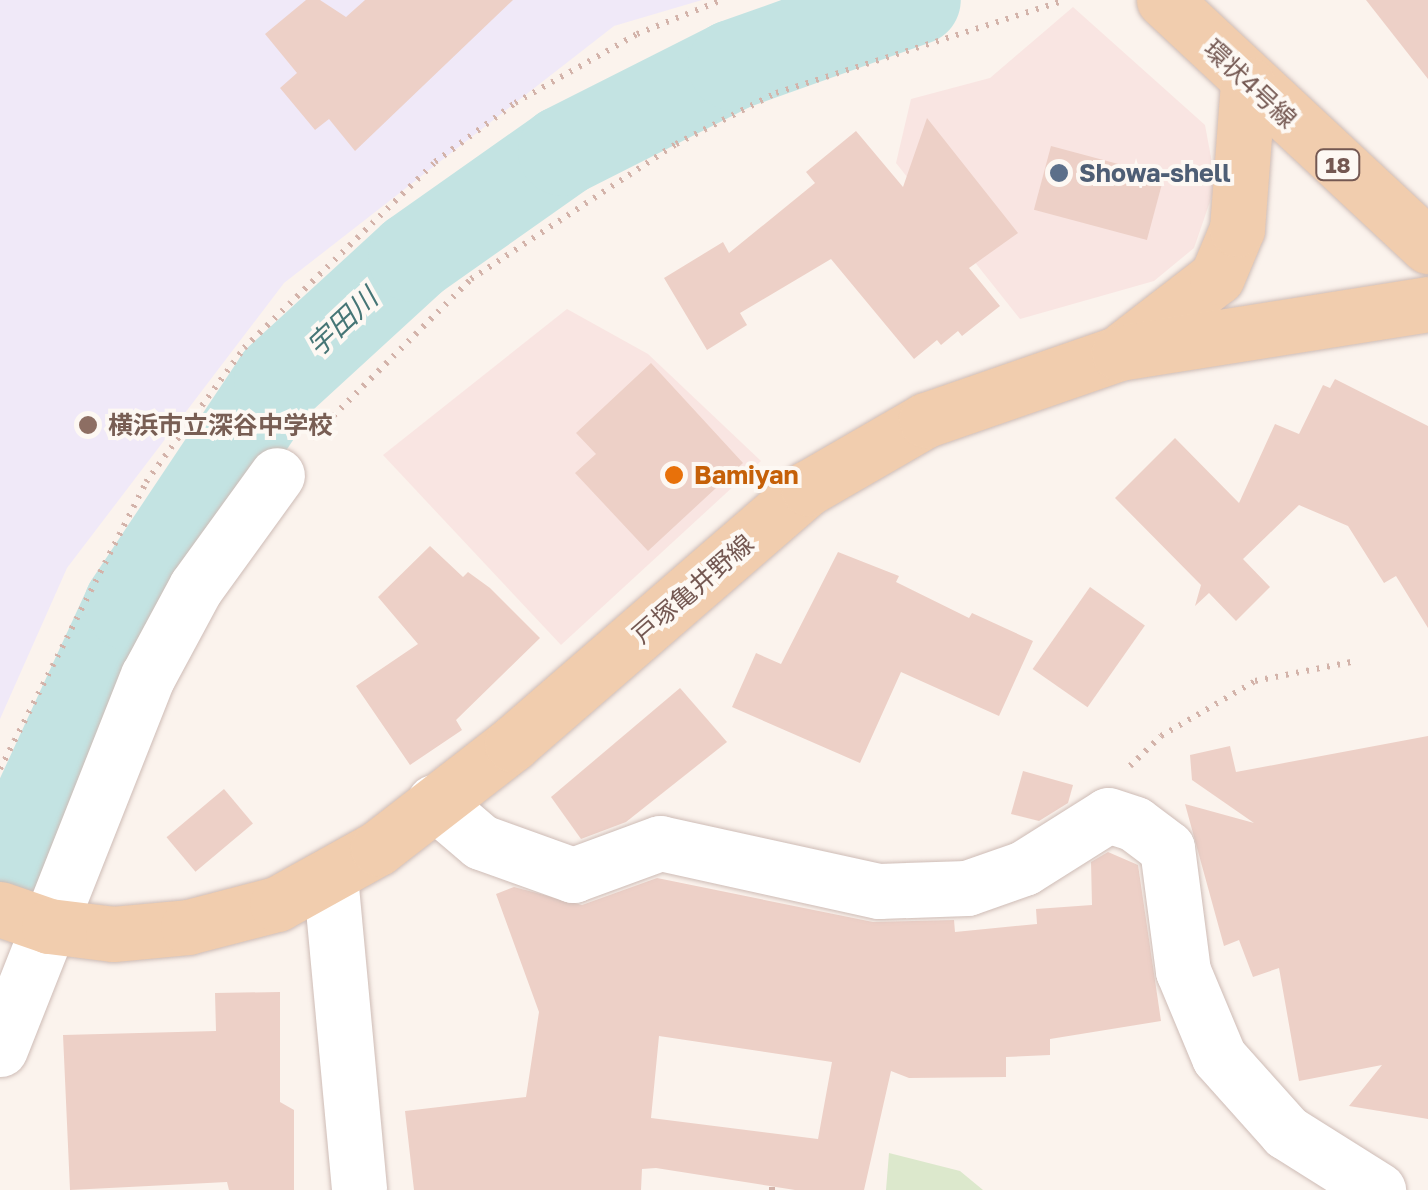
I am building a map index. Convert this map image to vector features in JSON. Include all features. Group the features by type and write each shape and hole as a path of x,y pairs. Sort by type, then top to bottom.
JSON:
{"main road":[{"name":"環状4号線","path":"1164,0 1248,84 1428,246"},
{"path":"1119,353 1217,277 1238,229 1248,84"},
{"name":"戸塚亀井野線","path":"21,917 114,934 188,928 277,904 330,876 378,848 512,744 808,488 926,420 1119,353 1428,304"}],"street":[{"path":"0,1049 21,917 196,588 276,476"},
{"path":"434,802 481,842 572,875 660,843 879,891 967,888 1024,868 1108,815 1135,824 1167,848 1183,971 1218,1057 1286,1132 1378,1190"},
{"path":"330,876 358,1190"}],"path":[{"path":"0,769 89,583 146,482 244,348 435,162 514,103 637,34 722,0"},
{"path":"276,476 457,291 626,173 745,105 1065,0"},
{"path":"1123,774 1160,736 1255,681 1351,662"},
{"path":"772,1178 772,1190"}],"shaded area":[{"name":"横浜市立深谷中学校","path":"0,0 702,0 614,26 284,283 67,568 0,719"},
{"name":"Showa-shell","path":"1073,7 1205,125 1216,184 1194,248 1154,281 1020,319 896,163 911,99 990,78"},
{"path":"567,309 648,354 761,461 561,645 383,455"}],"green space":[{"path":"889,1153 960,1171 983,1190 886,1190"}],"building":[{"path":"306,0 320,0 346,17 365,0 513,0 355,151 329,119 315,130 280,88 297,73 265,34"},
{"path":"1366,0 1428,0 1428,79"},
{"path":"927,118 1018,233 969,268 1000,306 962,336 958,331 941,345 937,340 914,359 831,259 740,313 747,325 707,350 664,278 723,242 729,253 815,183 806,172 856,131 903,187"},
{"path":"1051,146 1164,176 1147,240 1034,210"},
{"path":"651,363 743,463 648,551 575,473 596,454 576,433"},
{"path":"1335,379 1428,426 1428,628 1396,576 1384,583 1348,526 1299,505 1243,559 1270,587 1236,621 1209,593 1195,606 1201,585 1115,498 1175,438 1239,503 1275,424 1299,434 1323,385 1330,388"},
{"path":"430,546 463,577 468,572 490,588 540,638 456,720 462,730 410,765 356,686 418,644 378,597"},
{"path":"838,552 899,576 896,582 969,618 972,613 1033,641 999,716 901,672 860,763 732,707 756,653 781,664"},
{"path":"1090,587 1145,625 1088,707 1033,669"},
{"path":"680,688 727,742 626,822 581,839 551,797"},
{"path":"1428,736 1428,1119 1349,1106 1382,1065 1299,1081 1279,968 1253,977 1239,940 1224,946 1185,804 1254,823 1192,780 1190,755 1230,746 1236,772"},
{"path":"1023,771 1073,785 1068,803 1039,821 1011,814"},
{"path":"224,789 253,823 195,872 167,837"},
{"path":"1108,852 1138,865 1161,1021 1050,1039 1050,1055 1006,1057 1006,1077 909,1078 891,1071 864,1190 795,1190 656,1168 642,1169 641,1190 414,1190 405,1111 526,1097 539,1012 496,894 514,887 582,905 657,878 873,922 954,920 955,932 1037,924 1036,909 1092,905 1091,862","holes":["659,1036 832,1062 818,1139 651,1118"]},
{"path":"280,992 280,1102 294,1110 294,1190 229,1190 227,1182 70,1190 63,1035 216,1031 215,993"}],"waterway":[{"name":"宇田川","path":"0,886 129,605 279,380 413,257 563,151 733,65 916,0"}],"place":[{"name":"Showa-shell","path":"1059,173"},
{"name":"横浜市立深谷中学校","path":"88,425"},
{"name":"Bamiyan","path":"674,475"}]}
